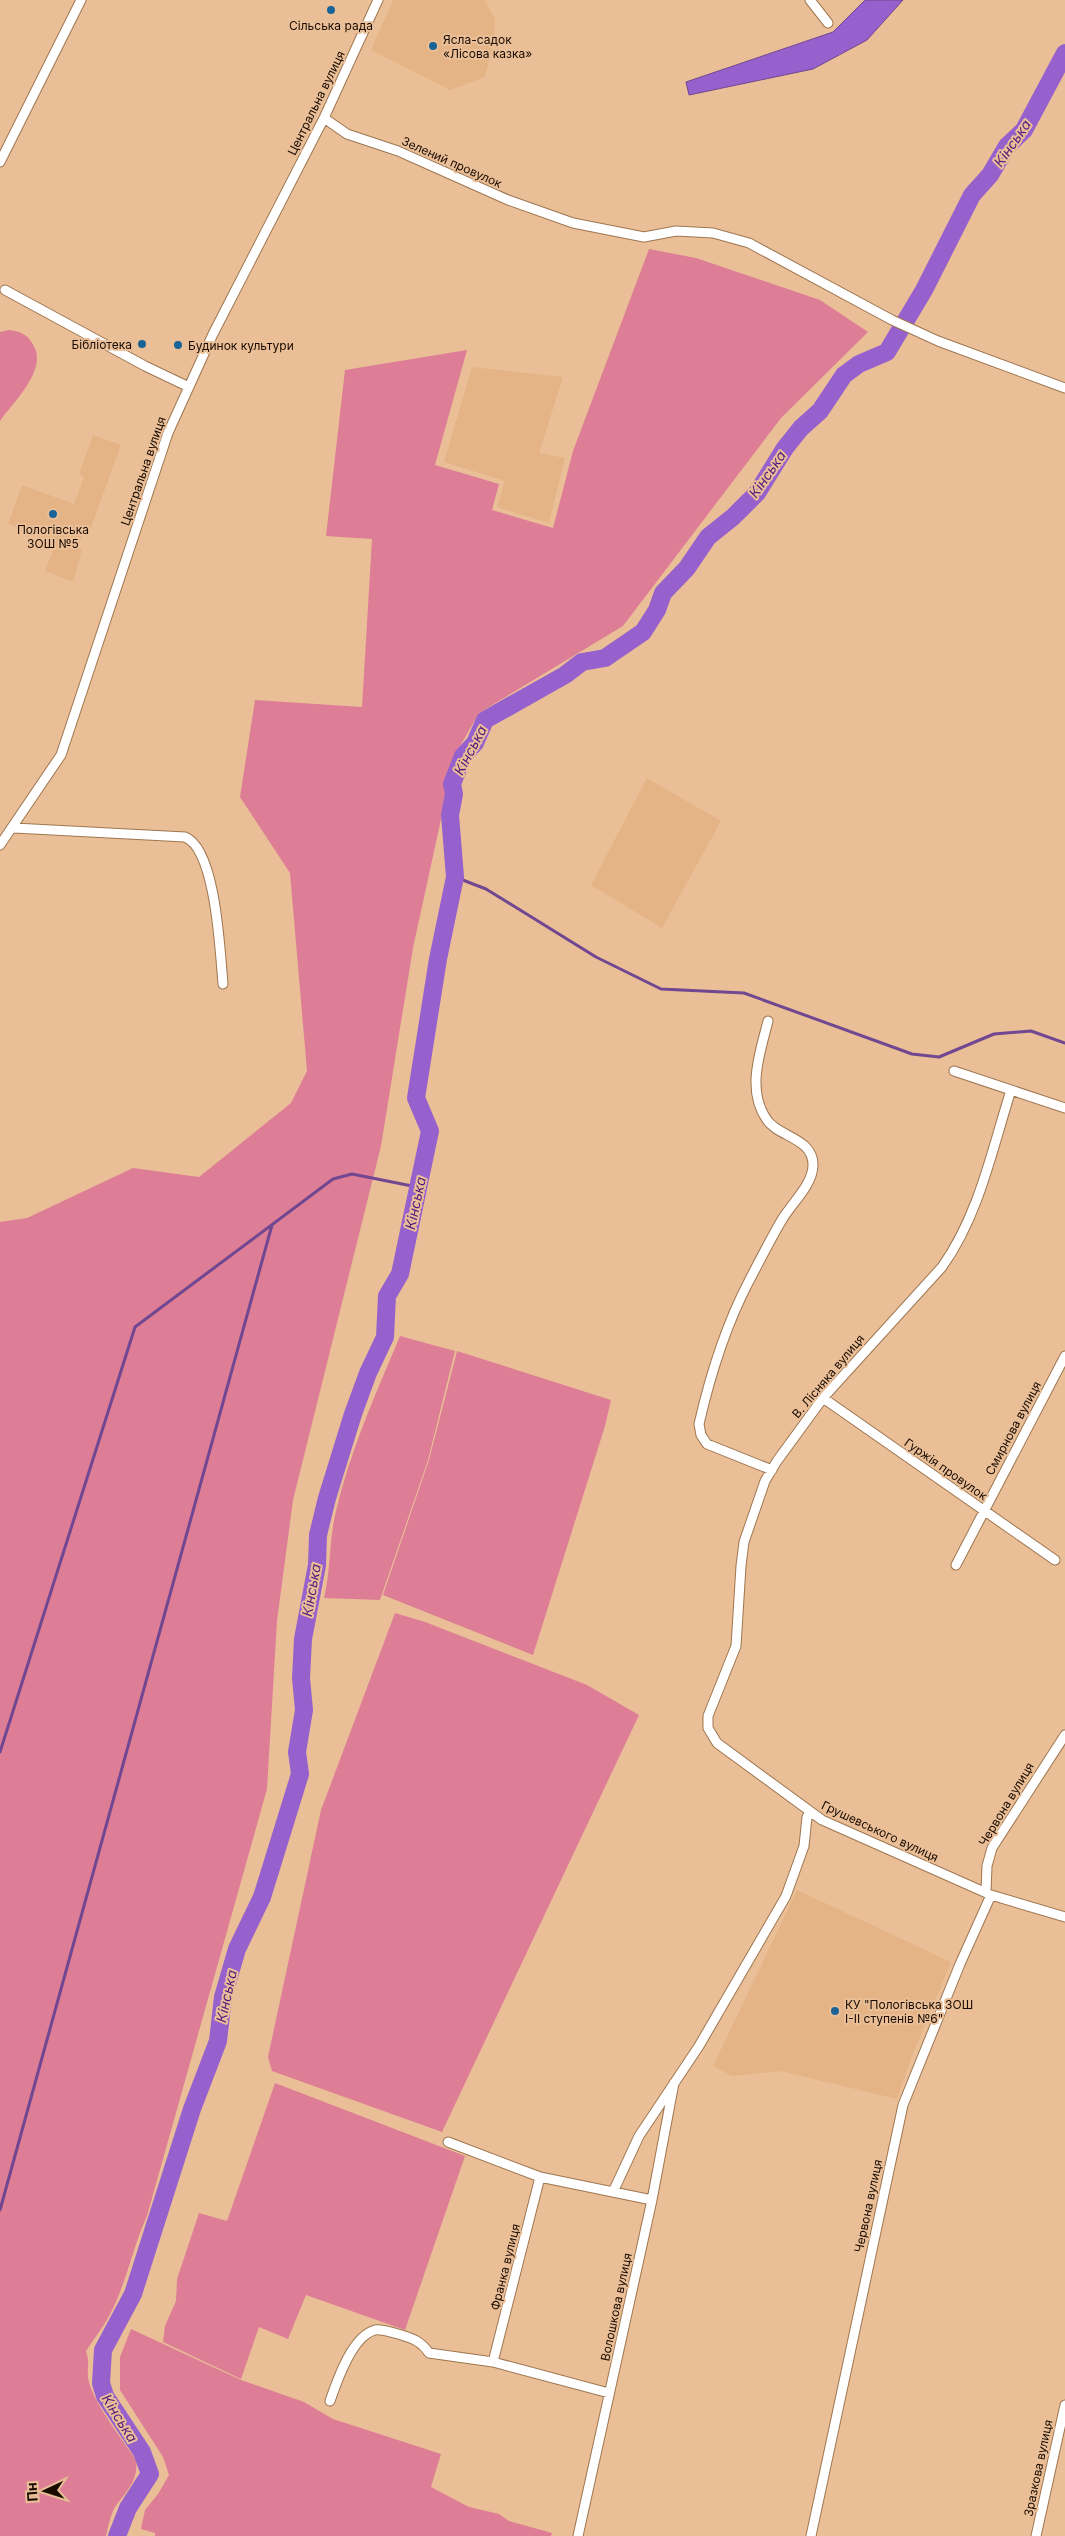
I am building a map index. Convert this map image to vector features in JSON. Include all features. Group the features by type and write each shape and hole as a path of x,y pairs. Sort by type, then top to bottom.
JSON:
{"street":[{"path":"0,162 81,0"},
{"name":"Центральна вулиця","path":"0,845 14,828 61,755 168,434 213,334 324,118 378,0"},
{"path":"810,0 828,23"},
{"name":"Зелений провулок","path":"324,118 348,134 398,151 508,200 573,223 644,237 676,231 713,233 749,243 892,320 920,333 1065,388"},
{"path":"2,291 189,387"},
{"path":"14,828 185,837 193,840 199,847 208,869 224,984"},
{"path":"768,1021 755,1073 762,1108 767,1121 797,1140 810,1153 813,1164 812,1175 784,1216 748,1283 719,1354 699,1424 701,1435 707,1444 772,1470"},
{"path":"954,1072 1065,1108"},
{"name":"В. Лісняка вулиця","path":"708,1728 708,1716 736,1646 744,1542 756,1507 772,1470 823,1398 942,1267 956,1248 974,1209 1011,1090"},
{"name":"Смирнова вулиця","path":"956,1565 1065,1356"},
{"name":"Гуржія провулок","path":"823,1398 1055,1560"},
{"name":"Грушевського вулиця","path":"708,1728 717,1743 810,1812 988,1894 1065,1917"},
{"name":"Червона вулиця","path":"811,2536 903,2105 988,1894 987,1866 992,1848 1065,1735"},
{"name":"Волошкова вулиця","path":"613,2192 639,2136 699,2046 786,1896 803,1852 807,1817 810,1812"},
{"name":"Волошкова вулиця","path":"578,2536 652,2200 674,2083"},
{"path":"448,2142 540,2177 652,2200"},
{"name":"Франка вулиця","path":"493,2362 540,2177"},
{"path":"330,2401 341,2370 365,2335 381,2330 412,2338 424,2344 429,2353 493,2362 609,2394"},
{"name":"Зразкова вулиця","path":"1036,2536 1065,2406"}],"shaded area":[{"name":"Ясла-садок «Лісова казка»","path":"393,0 484,0 495,18 494,42 485,77 450,90 371,50"},
{"path":"865,0 903,0 867,40 813,69 689,95 686,82 833,32"},
{"path":"649,249 696,258 820,300 868,332 781,418 623,626 479,713 455,755 413,948 381,1146 293,1500 277,1621 267,1789 147,2216 114,2306 106,2322 86,2351 88,2378 95,2398 136,2460 135,2475 130,2486 114,2509 106,2536 0,2536 0,1222 27,1218 133,1168 199,1177 291,1103 307,1071 290,873 240,797 255,700 362,707 372,539 326,536 345,370 467,350 435,465 499,484 492,510 553,528 573,451"},
{"path":"9,330 28,337 36,353 37,363 28,384 0,421 0,332"},
{"path":"472,367 563,377 539,453 565,458 549,523 497,507 505,481 444,462"},
{"name":"Пологівська ЗОШ №5","path":"93,435 121,445 89,533 83,532 78,547 82,549 73,582 45,571 56,542 8,524 22,485 74,504 84,477 79,474"},
{"path":"647,778 721,821 662,928 591,885"},
{"path":"400,1336 455,1351 428,1460 380,1600 324,1598 334,1522 342,1489 364,1422"},
{"path":"457,1351 611,1400 605,1426 533,1655 383,1595 429,1460"},
{"path":"395,1613 425,1622 587,1685 639,1715 442,2132 272,2071 268,2057 321,1810"},
{"name":"КУ \"Пологівська ЗОШ І-ІІ ступенів №6\"","path":"797,1890 951,1962 911,2059 897,2099 780,2071 732,2076 713,2066"},
{"path":"275,2083 465,2156 405,2330 306,2295 288,2339 259,2327 241,2379 163,2342 165,2326 176,2301 177,2279 199,2213 227,2221"},
{"path":"131,2329 241,2380 304,2402 333,2419 441,2454 431,2487 469,2507 499,2514 509,2521 552,2533 551,2536 155,2536 155,2533 141,2529 145,2510 158,2494 169,2475 163,2457 120,2390 120,2357"}],"waterway":[{"name":"Кінська","path":"117,2536 128,2508 150,2474 142,2452 105,2396 101,2383 103,2350 133,2294 192,2109 218,2041 223,1997 237,1949 262,1897 300,1774 297,1752 304,1710 301,1678 303,1639 317,1565 318,1535 327,1498 353,1414 368,1373 385,1337 387,1296 400,1274 430,1131 416,1098 438,959 455,877 450,815 454,794 452,784 463,756 475,743 485,720 565,675 582,662 605,658 643,632 657,610 663,593 687,568 708,537 733,517 757,493 785,448 801,428 820,411 844,375 859,364 887,352 924,290 972,195 990,175 1007,146 1024,130 1065,53"},
{"path":"455,877 486,889 596,957 661,989 744,993 912,1054 939,1057 994,1034 1031,1031 1065,1043"},
{"path":"0,1752 135,1327 333,1179 352,1174 417,1187"},
{"path":"0,2210 272,1225"}],"place":[{"name":"Сільська рада","path":"331,10"},
{"name":"Ясла-садок «Лісова казка»","path":"433,46"},
{"name":"Бібліотека","path":"142,344"},
{"name":"Будинок культури","path":"178,345"},
{"name":"Пологівська ЗОШ №5","path":"53,514"},
{"name":"КУ \"Пологівська ЗОШ І-ІІ ступенів №6\"","path":"835,2011"}]}
